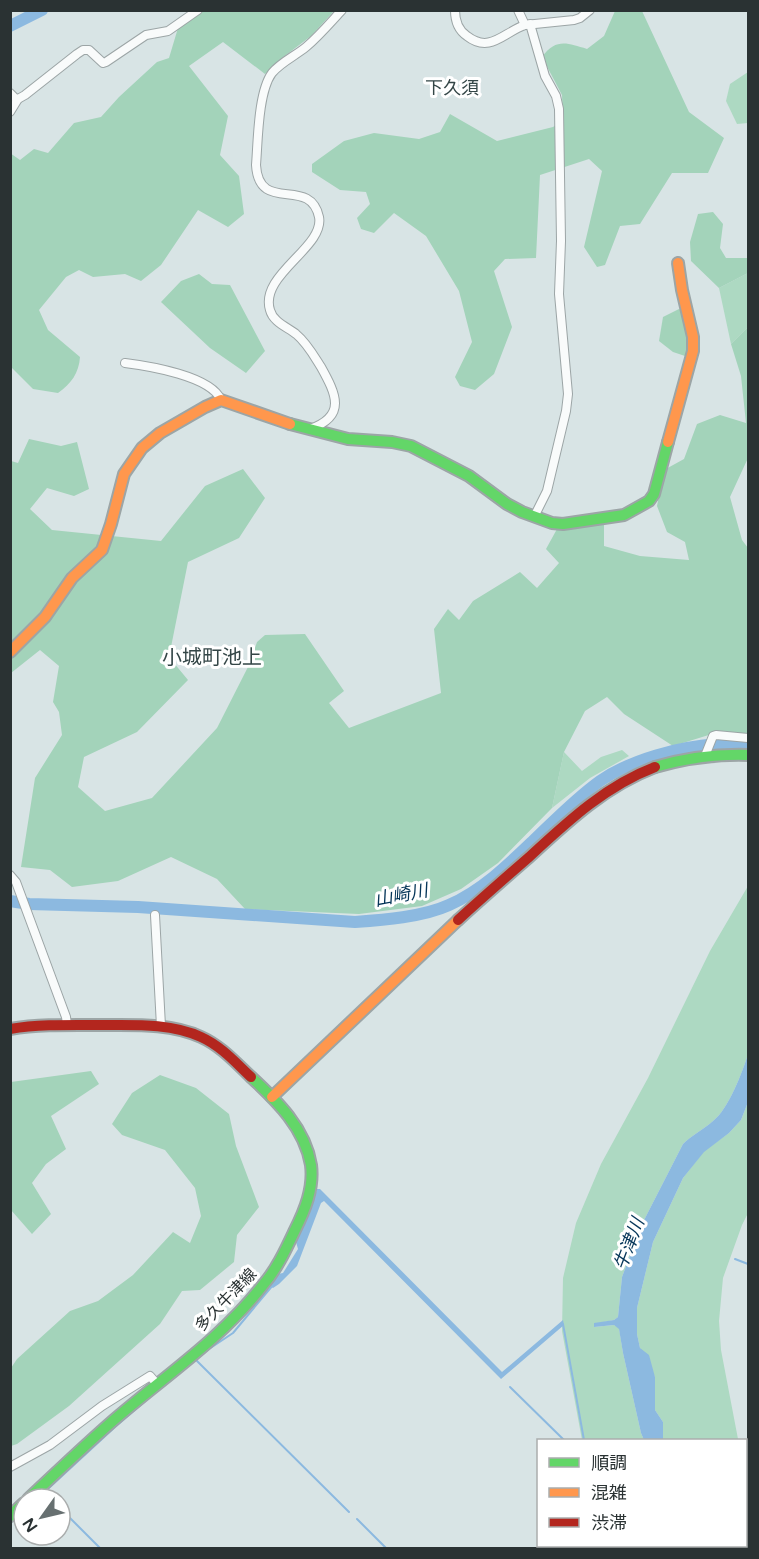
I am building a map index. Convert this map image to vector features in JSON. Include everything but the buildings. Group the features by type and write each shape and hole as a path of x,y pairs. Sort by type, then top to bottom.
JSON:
{"street":[{"path":"10,112 18,99 25,96 83,50 89,50 103,63 106,62 146,35 168,31 198,10"},
{"path":"310,429 321,425 331,415 336,404 333,389 304,342 276,321 271,314 268,299 276,281 313,238 320,219 311,202 305,197 295,194 281,195 263,186 256,174 256,165 263,98 272,74 280,65 316,38 342,10"},
{"path":"455,10 456,22 461,31 477,42 483,43 491,43 519,27 574,20 590,10"},
{"path":"518,10 528,25 559,109 561,241 559,294 568,394 547,491 534,517"},
{"path":"10,93 18,99"},
{"path":"10,652 45,617 72,578 102,550 124,474 142,448 160,433 205,406 221,400 285,423 325,434 411,446 470,476 507,504 522,512 563,524 614,517 650,501 654,494 693,351 693,337 678,263"},
{"path":"125,363 144,365 199,381 215,390 221,400"},
{"path":"706,753 713,736 748,738"},
{"path":"272,1097 471,907 586,806 610,788 655,767 706,753 748,755"},
{"path":"10,875 16,882 67,1024"},
{"path":"155,915 161,1026"},
{"name":"多久牛津線","path":"10,1029 30,1025 67,1024 161,1026 197,1035 213,1043 228,1055 289,1116 303,1136 309,1155 312,1180 304,1213 283,1256 250,1302 217,1334 114,1420 41,1487"},
{"path":"10,1467 50,1445 102,1406 150,1376 157,1384"}],"green space":[{"path":"204,11 334,11 311,36 265,74 223,42 189,66 228,116 220,155 239,176 244,214 228,227 198,210 161,265 141,281 125,274 93,277 79,270 66,277 39,310 48,330 80,357 78,368 67,386 58,393 33,389 11,367 10,153 20,160 34,149 48,153 74,123 101,117 157,62 169,58 178,28"},
{"path":"615,11 642,11 689,112 724,138 708,173 672,173 640,224 620,226 605,265 597,267 584,247 602,171 589,159 540,175 536,258 505,259 494,271 512,327 494,374 475,390 460,386 455,377 472,342 459,291 426,236 394,213 374,233 361,229 357,218 370,204 366,192 340,190 312,172 312,164 344,141 374,133 419,139 440,132 450,114 497,141 553,127 563,120 562,95 542,57 552,47 562,44 587,49 604,36"},
{"path":"748,72 748,123 737,124 726,101 730,84"},
{"path":"713,212 723,224 720,248 726,258 748,258 748,273 719,288 691,261 690,242 698,214"},
{"path":"748,273 748,327 731,344 719,288"},
{"path":"199,274 212,284 230,285 265,351 246,373 210,348 161,302 181,281"},
{"path":"679,309 690,314 698,332 696,352 688,357 673,352 659,341 663,317"},
{"path":"748,327 748,458 730,497 742,540 748,548 748,734 712,734 673,746 624,714 607,697 585,711 564,752 552,808 498,863 461,889 422,906 359,914 245,909 217,879 171,857 118,881 72,887 50,870 21,867 35,778 62,735 59,712 53,702 59,666 40,650 11,673 11,461 18,463 29,439 61,446 77,442 89,489 74,496 47,488 30,509 52,530 161,541 205,486 243,469 265,498 239,538 188,562 169,657 188,680 137,732 84,757 78,787 105,811 152,798 217,728 249,665 257,642 265,635 305,634 344,691 329,703 349,728 441,693 434,629 448,609 459,620 473,601 520,572 537,588 559,563 546,549 557,529 577,524 604,524 604,546 640,556 689,560 685,542 667,532 657,506 664,470 684,459 697,424 720,415 746,423 741,376 731,344"},
{"path":"622,750 629,756 590,778 552,808 564,752 582,771 601,757"},
{"path":"748,886 748,1054 746,1061 734,1090 719,1116 683,1144 642,1224 622,1277 618,1317 594,1324 594,1327 614,1325 619,1328 644,1439 582,1439 562,1331 563,1278 576,1223 601,1164 648,1078 710,951"},
{"path":"91,1071 99,1084 51,1116 66,1149 46,1164 32,1183 51,1214 32,1234 11,1210 11,1082"},
{"path":"160,1075 196,1088 229,1114 236,1146 259,1207 237,1235 234,1262 200,1290 182,1291 160,1324 69,1406 11,1446 11,1368 17,1359 70,1311 98,1301 133,1275 173,1232 190,1243 201,1216 195,1188 165,1150 122,1135 112,1124 132,1093"},
{"path":"748,1102 748,1213 723,1278 719,1321 721,1350 738,1439 663,1439 663,1422 655,1410 655,1377 640,1348 637,1334 637,1308 653,1242 683,1178 704,1151 729,1133 741,1120"}],"water":[{"path":"748,1054 748,1102 741,1120 729,1133 704,1152 683,1178 653,1242 637,1308 637,1334 640,1348 649,1355 655,1377 655,1410 663,1422 663,1439 644,1439 619,1329 614,1325 594,1327 594,1323 614,1320 618,1317 622,1277 642,1224 683,1144 719,1116 739,1080"},
{"path":"317,1189 320,1189 502,1372 563,1320 564,1325 501,1379 324,1201 321,1203 297,1266 273,1288 270,1286 278,1274 283,1273 298,1249 296,1242 309,1215"}],"waterway":[{"path":"10,26 42,10"},
{"name":"山崎川","path":"10,901 29,904 138,907 355,922 415,915 449,905 483,885 582,795 626,766 656,755 687,748 717,744 748,746"},
{"path":"735,1259 748,1264"},
{"path":"203,1353 233,1333 273,1285"},
{"path":"563,1324 584,1439"},
{"path":"195,1359 349,1512"},
{"path":"510,1387 563,1439"},
{"path":"50,1487 150,1397"},
{"path":"357,1519 386,1548"},
{"path":"72,1520 100,1548"}],"traffic: fast":[{"path":"290,424 348,439 392,442 411,446 469,476 507,504 522,512 552,523 563,524 624,515 649,501 654,494 668,442"},
{"path":"655,767 701,757 748,755"},
{"path":"41,1487 115,1419 230,1322 268,1279 281,1259 308,1199 311,1165 303,1139 296,1127 280,1106 251,1077"}],"traffic: slow":[{"path":"668,442 693,351 693,337 678,263"},
{"path":"10,652 45,617 72,578 102,550 124,474 142,448 160,433 221,400 290,424"},
{"path":"272,1097 458,920"}],"traffic: jam":[{"path":"458,920 587,806 620,784 655,767"},
{"path":"10,1029 56,1025 127,1025 177,1029 201,1037 215,1045 251,1077"}],"district":[{"name":"下久須","path":"452,88"},
{"name":"小城町池上","path":"212,658"}],"water label":[{"name":"牛津川","path":"629,1244"}]}
